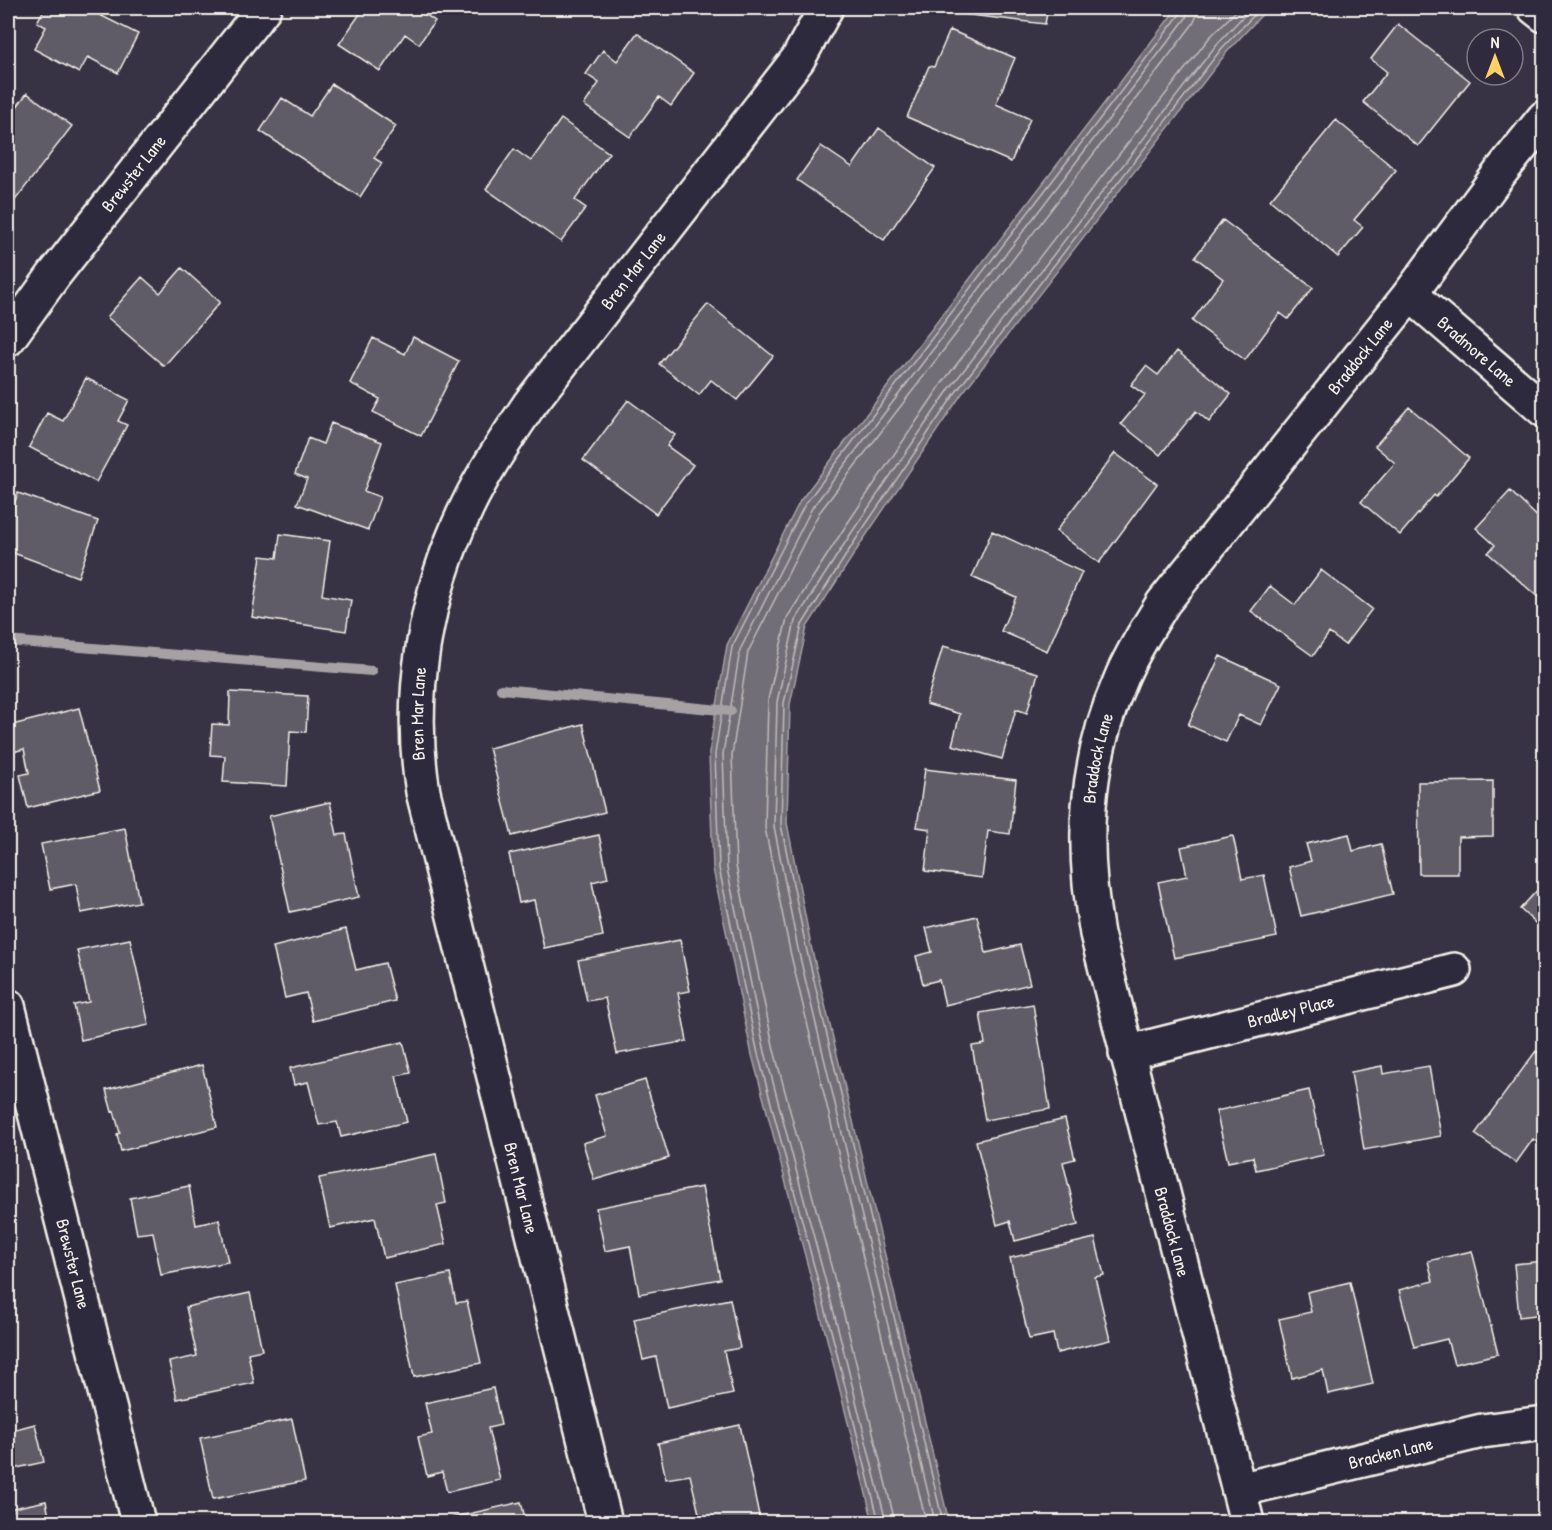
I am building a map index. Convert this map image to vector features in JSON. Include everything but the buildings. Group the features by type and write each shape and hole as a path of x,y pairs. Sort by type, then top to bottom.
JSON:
{"street":[{"name":"Brewster Lane","path":"8,339 54,275 264,8"},
{"name":"Bren Mar Lane","path":"605,1522 423,792 418,764 417,737 423,650 434,598 448,552 468,504 493,458 529,405 798,58 826,8"},
{"path":"1535,8 1545,15"},
{"name":"Braddock Lane","path":"1247,1522 1097,934 1087,864 1086,830 1093,771 1101,732 1132,656 1163,603 1410,294 1503,169 1545,118"},
{"name":"Bradmore Lane","path":"1410,294 1545,410"},
{"name":"Bradley Place","path":"1126,1053 1454,970"},
{"name":"Brewster Lane","path":"8,1006 138,1522"},
{"name":"Bracken Lane","path":"1239,1491 1482,1431 1545,1423"}],"water":[{"path":"1177,8 1268,8 1227,52 961,395 807,627 790,704 787,823 811,946 949,1522 873,1522 752,1055 713,869 709,753 727,645 800,501"}],"waterway":[{"path":"8,641 372,671"},
{"path":"501,689 731,711"}]}
